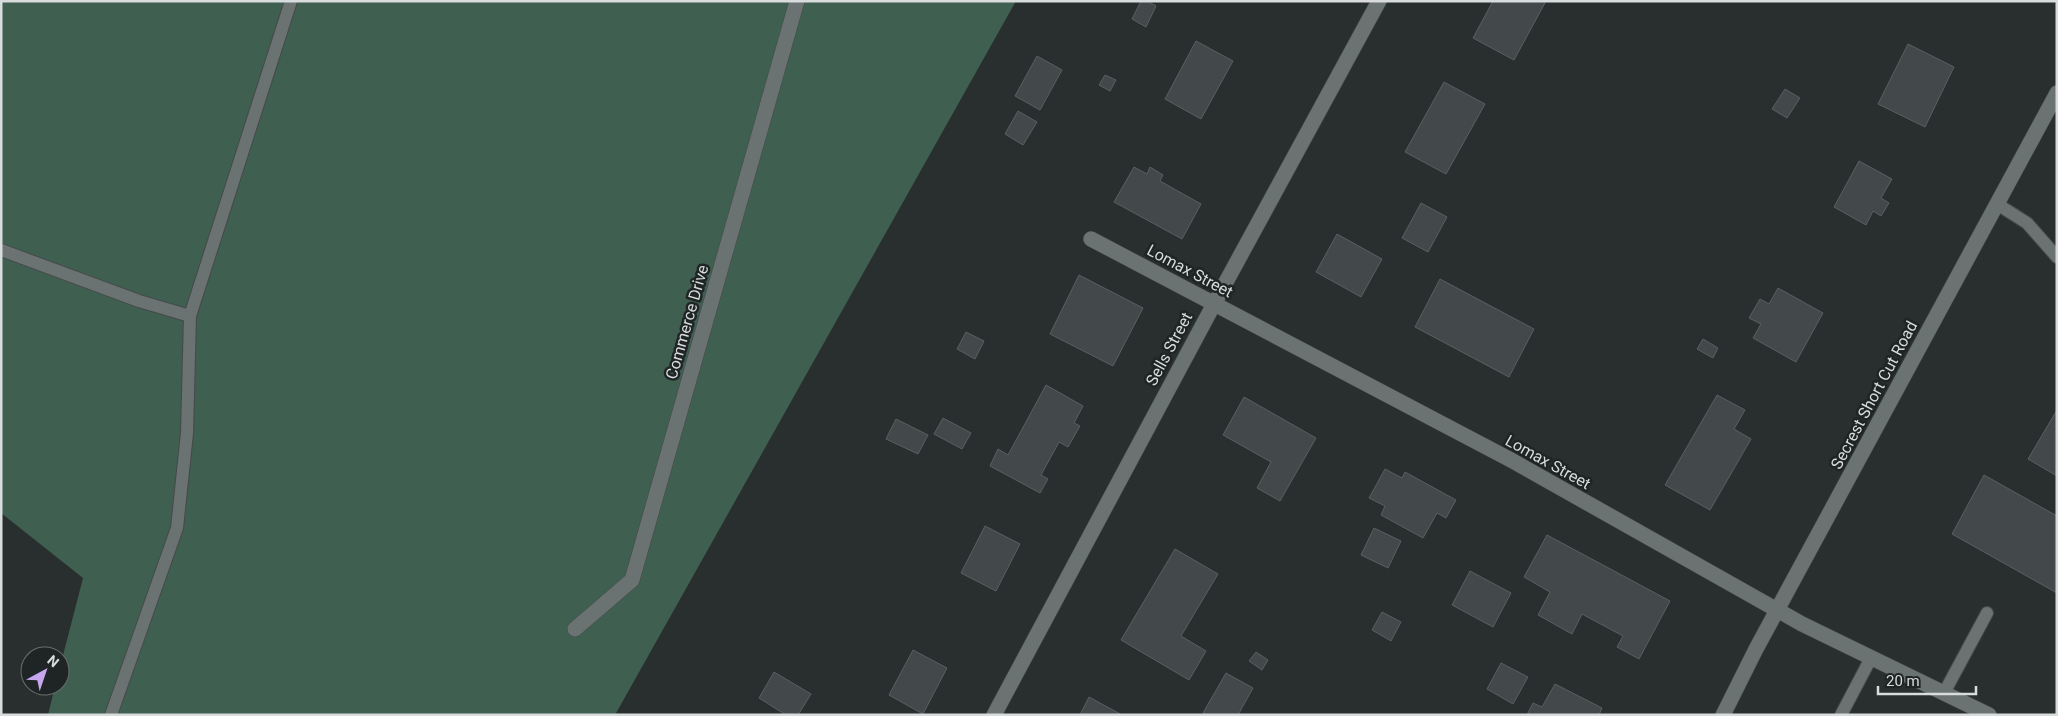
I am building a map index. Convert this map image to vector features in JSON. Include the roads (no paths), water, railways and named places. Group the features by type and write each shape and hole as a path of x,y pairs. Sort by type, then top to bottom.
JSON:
{"street":[{"name":"Commerce Drive","path":"575,629 632,580 797,1"},
{"name":"Sells Street","path":"994,715 1379,1"},
{"name":"Secrest Short Cut Road","path":"1723,715 1777,610 2057,93"},
{"name":"Lomax Street","path":"1091,239 1512,460 1777,610 1989,715"}],"lane":[{"path":"111,715 177,528 187,432 190,316 291,1"},
{"path":"1996,204 2027,223 2057,257"},
{"path":"1,250 139,301 190,316"},
{"path":"1944,693 1987,613"},
{"path":"1841,715 1871,658"}]}
